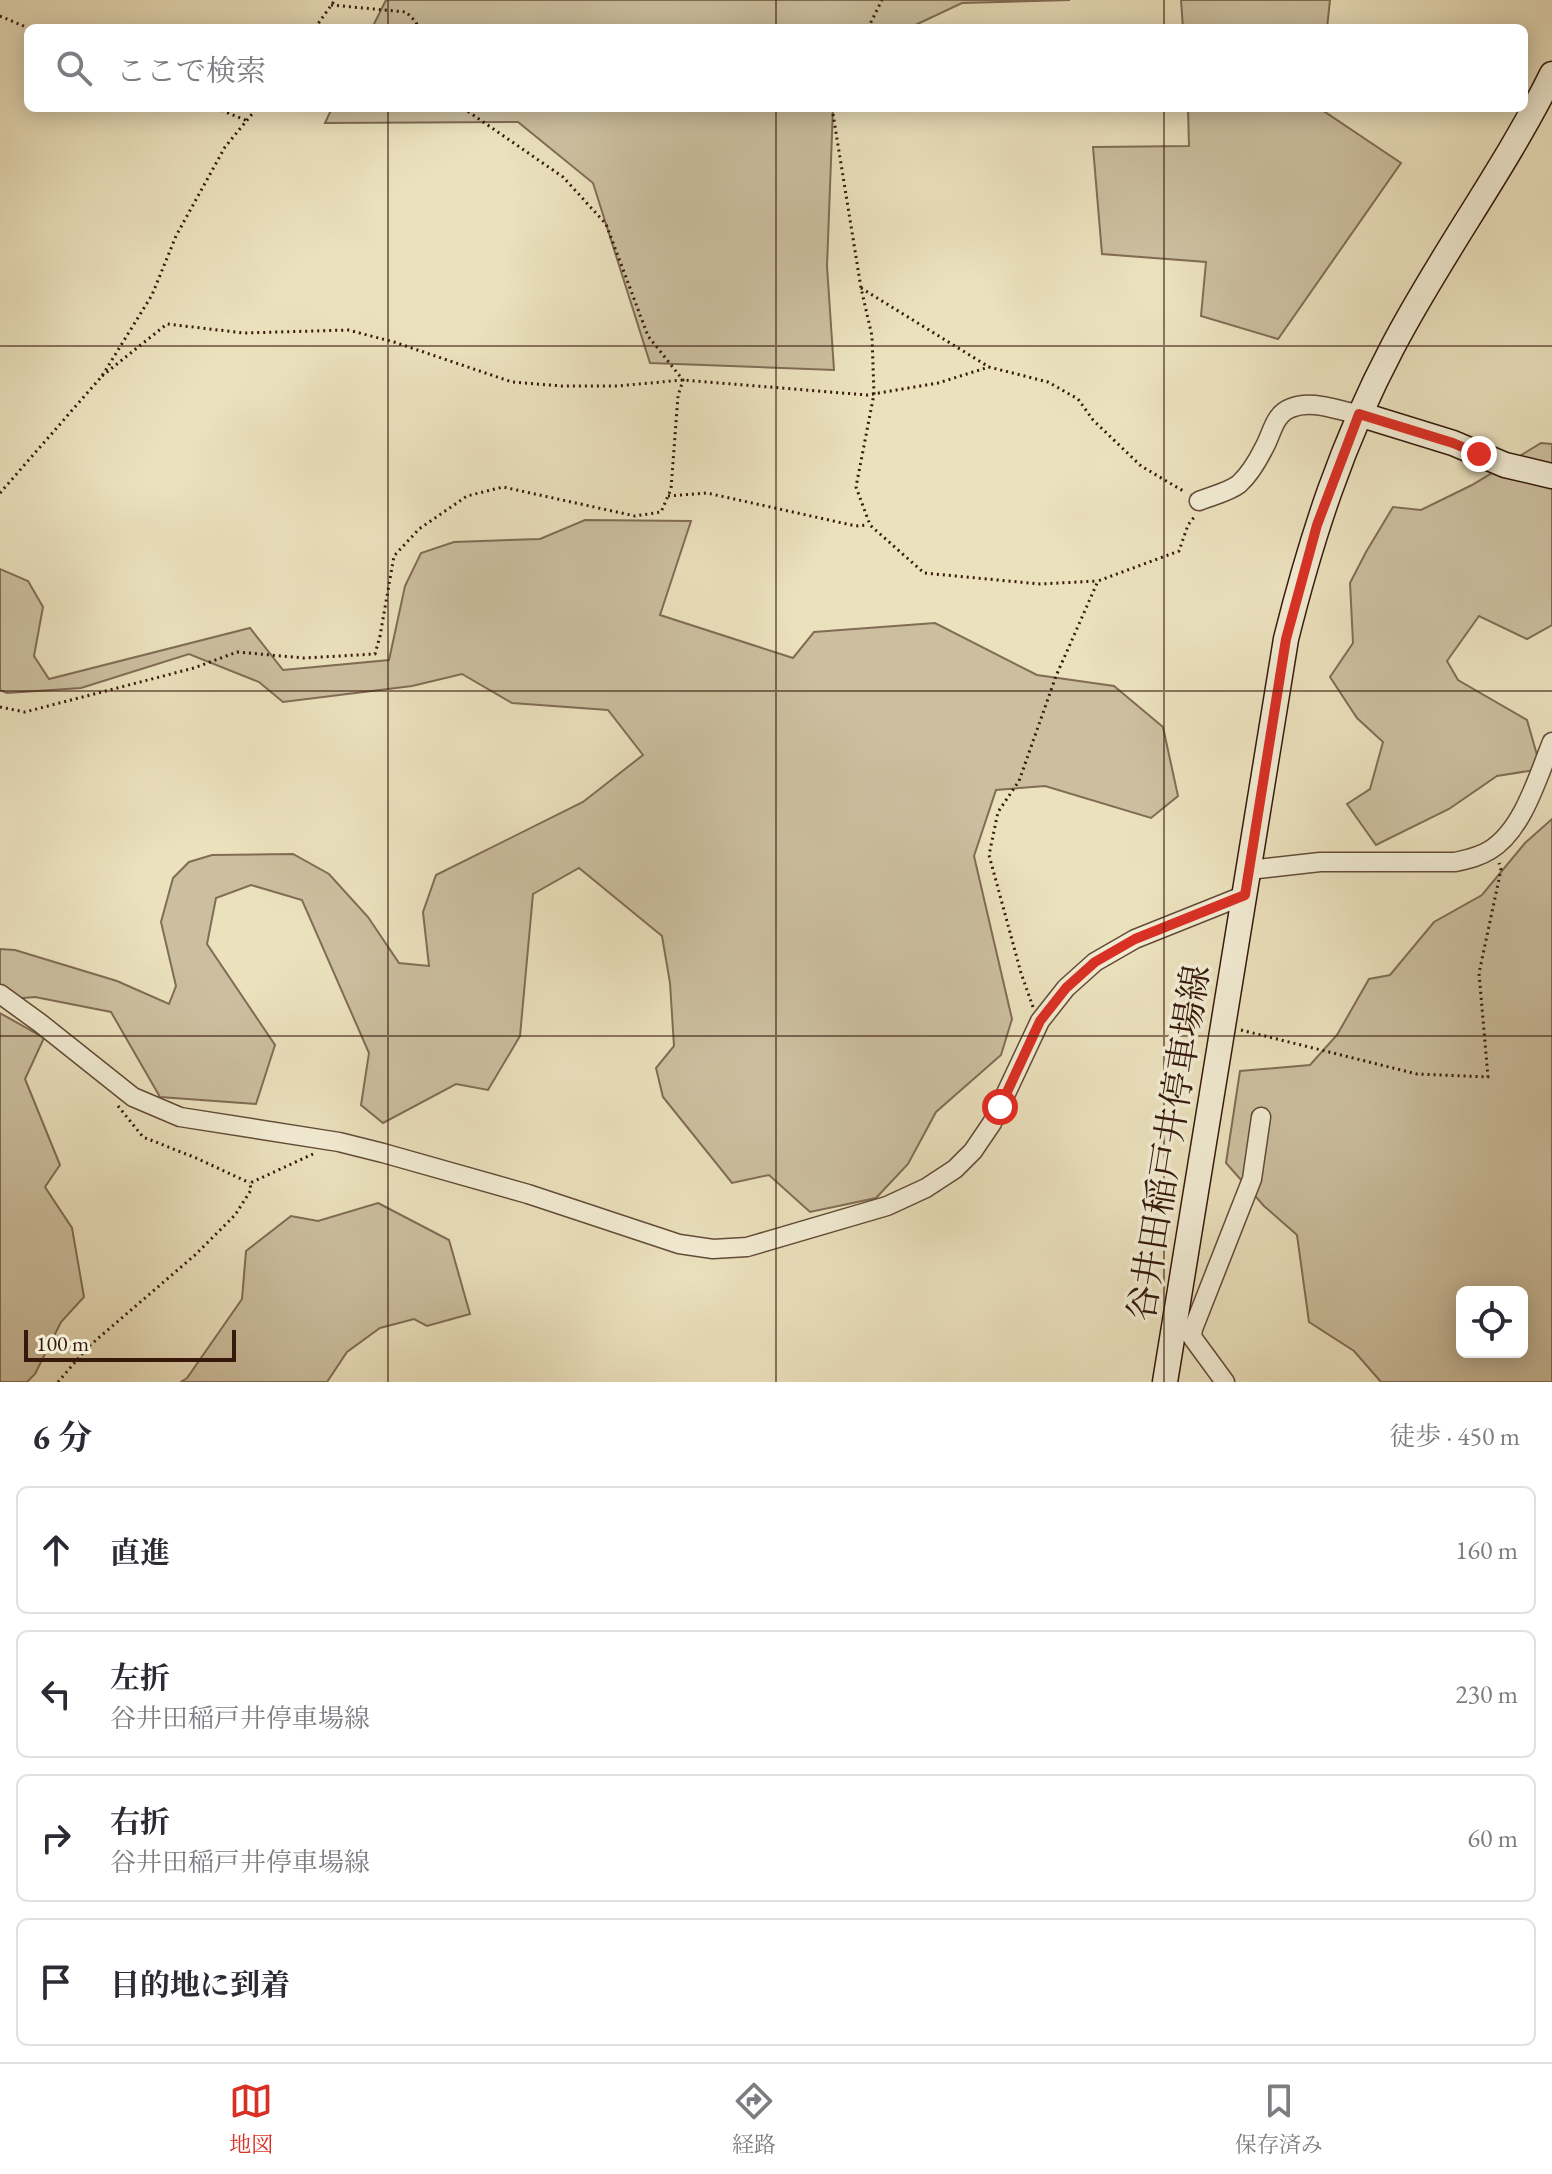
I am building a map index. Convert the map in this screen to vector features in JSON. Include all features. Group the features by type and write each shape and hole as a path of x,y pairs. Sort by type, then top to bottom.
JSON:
{"main road":[{"name":"谷井田稲戸井停車場線","path":"1165,1382 1183,1335 1224,1025 1286,639 1306,561 1321,512 1359,414 1393,345 1517,140 1552,74"},
{"path":"1359,414 1453,443 1505,465 1552,476"}],"street":[{"path":"1199,501 1238,485 1266,445 1274,424 1291,408 1312,405 1359,414"},
{"path":"1249,870 1320,862 1455,862 1477,857 1494,848 1521,816 1552,742"},
{"path":"0,994 133,1097 180,1117 339,1142 528,1194 679,1244 713,1249 747,1247 887,1206 926,1188 955,1169 973,1151 992,1123 1040,1021 1066,988 1095,962 1135,939 1245,895"},
{"path":"1225,1382 1183,1335 1193,1329 1252,1179 1261,1117"}],"path":[{"path":"318,24 335,0"},
{"path":"870,24 882,0"},
{"path":"331,5 406,12 417,24"},
{"path":"0,16 24,26"},
{"path":"226,112 248,121"},
{"path":"0,493 102,376 152,295 176,236 225,147 254,112"},
{"path":"469,112 563,177 606,224 648,336 683,380"},
{"path":"833,112 861,288 872,336 874,394 856,487 870,525 924,573 1040,584 1098,581 1179,551 1199,501 1141,466 1093,420 1078,399 1048,382 989,367 861,288"},
{"path":"102,376 167,324 244,333 348,330 394,342 512,382 562,386 617,386 683,380 867,395 938,383 989,367"},
{"path":"0,707 25,712 40,709 194,668 237,652 304,658 375,654 394,556 419,529 467,496 503,487 635,516 661,512 671,489 678,396 683,380"},
{"path":"668,496 707,493 856,526 870,525"},
{"path":"1040,1021 1021,973 989,855 998,812 1019,781 1056,676 1098,581"},
{"path":"1224,1025 1417,1074 1488,1077 1479,973 1501,870 1494,848"},
{"path":"113,1101 143,1137 250,1183 339,1142"},
{"path":"58,1382 88,1347 195,1255 235,1215 251,1190 250,1183"}],"shaded area":[{"path":"386,0 1070,0 962,3 917,24 374,24"},
{"path":"1181,0 1330,0 1327,24 1183,24"},
{"path":"330,112 833,112 827,266 834,370 650,363 593,183 518,122 325,123"},
{"path":"1188,112 1325,112 1401,163 1278,339 1201,316 1206,262 1102,254 1093,147 1189,146"},
{"path":"1541,443 1552,444 1552,625 1527,639 1479,616 1447,661 1458,680 1527,720 1541,769 1497,776 1449,809 1376,845 1347,804 1370,789 1383,742 1357,718 1330,677 1353,643 1350,583 1393,507 1421,510 1472,485"},
{"path":"585,520 691,521 660,615 793,658 814,632 935,623 1037,675 1114,686 1163,727 1178,796 1151,818 1045,786 996,790 974,856 1012,1019 1001,1055 936,1112 908,1164 876,1198 810,1212 769,1175 732,1183 663,1097 656,1068 674,1046 670,983 662,936 579,868 533,894 520,1036 488,1090 456,1084 383,1123 361,1105 369,1053 302,900 251,885 216,898 207,944 275,1045 256,1104 160,1097 111,1012 35,997 0,1000 0,949 15,950 117,981 169,1004 176,986 161,922 173,878 189,862 212,855 293,854 329,874 368,917 399,963 429,966 423,912 436,875 583,802 643,755 608,710 512,703 462,674 412,686 283,702 259,682 189,654 81,688 7,693 0,690 0,569 28,581 43,607 34,656 49,679 250,628 283,670 389,660 405,586 421,553 454,542 540,539"},
{"path":"1552,819 1552,1382 1381,1382 1354,1351 1309,1322 1297,1235 1264,1206 1226,1163 1240,1071 1310,1065 1337,1035 1369,979 1390,975 1434,922 1482,895 1525,843"},
{"path":"0,1013 44,1038 25,1079 60,1165 45,1187 72,1228 84,1297 61,1322 35,1374 27,1382 0,1382"},
{"path":"378,1203 449,1240 470,1314 427,1326 414,1319 380,1328 347,1352 327,1382 181,1382 187,1378 242,1299 246,1251 291,1216 318,1221"}],"route":[{"path":"1000,1107 1040,1021 1066,988 1095,962 1135,939 1245,895 1286,639 1325,500 1359,414 1479,454"}]}
